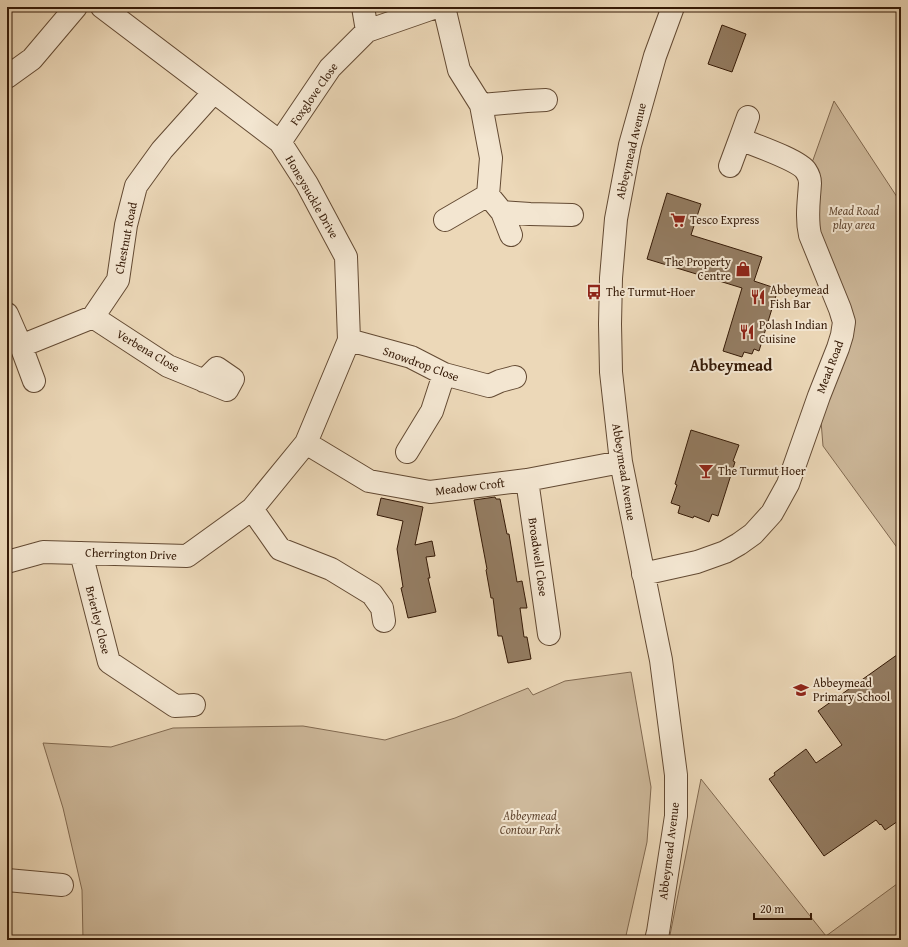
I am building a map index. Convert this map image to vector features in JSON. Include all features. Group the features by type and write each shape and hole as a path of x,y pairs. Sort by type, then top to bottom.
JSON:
{"street":[{"path":"7,77 32,59 76,7"},
{"name":"Honeysuckle Drive","path":"102,7 280,142 308,184 346,257 349,340 306,443"},
{"path":"363,7 367,31"},
{"name":"Foxglove Close","path":"280,142 330,68 367,31 436,7"},
{"path":"444,7 459,70 481,105 492,158 488,195 502,212 511,235"},
{"name":"Abbeymead Avenue","path":"656,940 676,816 676,775 661,660 621,462 612,380 610,324 611,278 616,219 630,145 655,56 673,7"},
{"name":"Chestnut Road","path":"93,317 118,280 126,225 136,186 162,150 214,92"},
{"path":"481,105 546,100"},
{"path":"730,166 748,117"},
{"name":"Mead Road","path":"643,574 697,562 725,552 753,534 769,517 778,504 788,484 842,335 844,322 840,309 810,235 808,224 810,180 806,171 791,160 740,139"},
{"path":"445,220 488,195"},
{"path":"502,212 572,215"},
{"path":"7,314 34,381"},
{"path":"21,346 93,317"},
{"name":"Verbena Close","path":"93,317 168,366 227,390"},
{"name":"Snowdrop Close","path":"349,340 411,357 444,374 489,393 500,381 515,377"},
{"path":"407,452 432,411 444,374"},
{"name":"Meadow Croft","path":"306,443 369,481 430,492 527,480 621,462"},
{"name":"Cherrington Drive","path":"7,562 43,552 187,556 252,509 306,443"},
{"name":"Broadwell Close","path":"527,480 549,634"},
{"path":"252,509 280,549 331,569 372,594 382,608 384,621"},
{"name":"Brierley Close","path":"81,553 107,665 175,706 194,705"},
{"path":"7,880 62,885"}],"green space":[{"name":"Mead Road play area","path":"834,101 901,203 901,553 823,446 819,396 838,348 830,283 806,171 813,160"},
{"name":"Abbeymead Contour Park","path":"631,672 651,787 647,842 625,940 83,940 82,890 63,808 43,743 111,747 173,728 303,726 385,740 455,718 528,688 533,695 565,681"},
{"path":"701,779 826,936 901,881 901,940 669,940"}],"building":[{"path":"722,25 746,34 732,72 708,64"},
{"path":"667,193 701,204 691,235 762,257 754,281 778,289 759,351 754,349 752,354 744,352 742,357 723,351 742,288 647,259"},
{"name":"The Turmut Hoer","path":"691,430 739,445 733,461 735,462 718,516 712,514 709,522 694,516 693,518 678,513 680,506 671,503"},
{"path":"495,497 496,499 500,499 507,534 509,534 517,582 522,581 527,608 520,608 524,637 527,637 531,659 508,663 502,636 498,636 493,598 491,598 474,500"},
{"path":"381,498 423,507 415,545 432,541 435,556 426,557 430,578 428,578 436,612 408,618 401,588 403,587 397,549 403,521 377,515"},
{"path":"901,652 901,819 885,830 876,820 824,856 769,779 775,775 774,773 806,749 816,763 842,745 818,711"}],"place":[{"name":"Tesco Express","path":"678,220"},
{"name":"The Property Centre","path":"743,269"},
{"name":"The Turmut-Hoer","path":"594,292"},
{"name":"Abbeymead Fish Bar","path":"758,297"},
{"name":"Polash Indian Cuisine","path":"747,332"},
{"name":"The Turmut Hoer","path":"706,471"},
{"name":"Abbeymead Primary School","path":"801,690"}],"district":[{"name":"Abbeymead","path":"731,365"}]}
